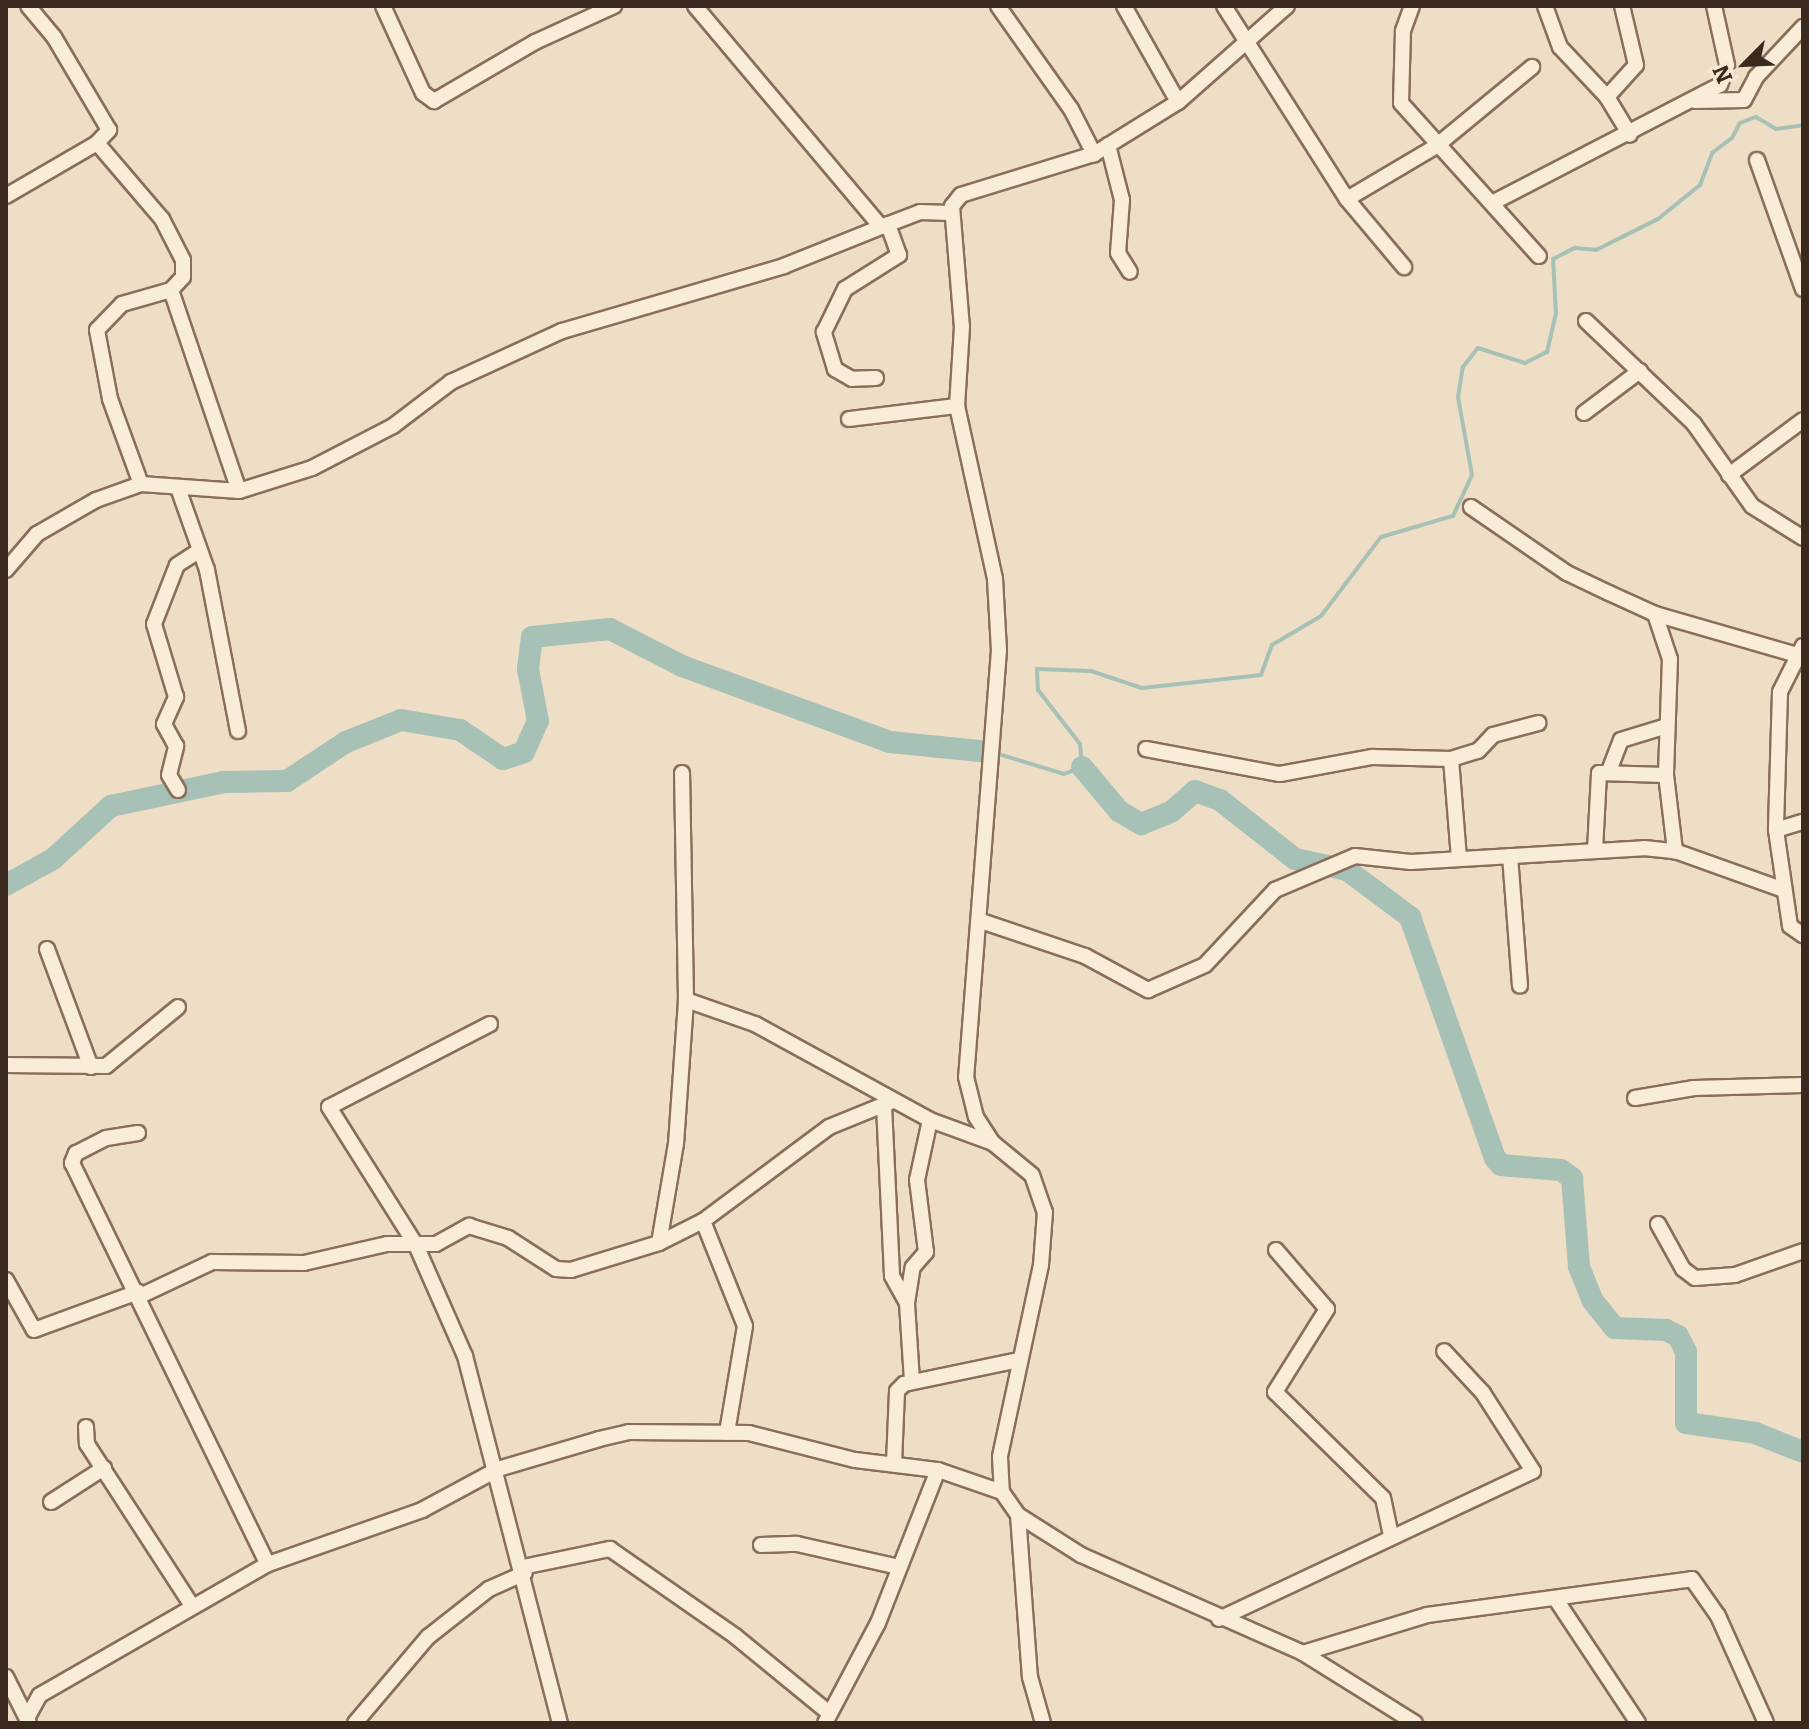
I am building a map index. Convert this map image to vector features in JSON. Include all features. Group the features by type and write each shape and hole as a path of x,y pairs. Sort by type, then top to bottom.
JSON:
{"street":[{"path":"6,196 106,137 106,122 28,6"},
{"path":"383,6 423,93 434,101 535,42 614,6"},
{"path":"695,6 885,225 899,255 845,289 824,332 835,369 852,379 876,378"},
{"path":"998,6 1071,109 1094,154"},
{"path":"1124,6 1178,102"},
{"path":"1224,6 1347,199 1404,267"},
{"path":"1287,6 1250,44 1178,102 1094,154 961,195 950,213 962,327 957,406 995,579 996,737 966,1077 976,1117 993,1143 1032,1175 1045,1212 1041,1265 1000,1457 1002,1492 1018,1515 1081,1555 1219,1619 1303,1653 1415,1723"},
{"path":"1412,6 1403,31 1401,103 1435,147 1494,202 1539,256"},
{"path":"1545,6 1560,47 1607,97 1630,135"},
{"path":"1607,97 1636,65 1622,6"},
{"path":"1494,202 1695,101 1725,75 1714,6"},
{"path":"1695,101 1744,100 1756,77 1803,27"},
{"path":"1347,199 1435,147 1532,67"},
{"path":"97,143 178,245 183,277 171,290 122,304 97,330 110,399 141,484"},
{"path":"1108,145 1122,200 1118,253 1130,272"},
{"path":"1757,160 1803,289"},
{"path":"6,570 37,534 141,484 239,491 312,468 393,426 451,382 562,331 784,266 920,212 950,213"},
{"path":"171,290 239,491"},
{"path":"1586,321 1694,424 1752,506 1803,538"},
{"path":"1584,413 1640,371"},
{"path":"849,419 957,406"},
{"path":"1729,475 1803,420"},
{"path":"178,488 200,550 238,731"},
{"path":"1471,507 1567,573 1655,614 1800,650 1780,692 1776,830 1781,889 1790,926 1803,935"},
{"path":"178,790 169,775 176,746 164,724 176,697 154,624 177,565 200,550"},
{"path":"1655,614 1670,659 1666,775 1675,851"},
{"path":"1146,749 1280,774 1372,757 1451,759 1478,751 1493,735 1538,723"},
{"path":"1609,771 1621,740 1667,726"},
{"path":"1451,759 1459,858"},
{"path":"1595,850 1598,775 1609,771 1666,775"},
{"path":"659,1243 676,1144 686,1000 682,773"},
{"path":"1776,830 1803,822"},
{"path":"981,921 1085,956 1148,990 1191,975 1275,890 1308,880 1331,862 1372,856 1411,862 1595,850 1675,851 1781,889"},
{"path":"1510,856 1520,986"},
{"path":"47,949 91,1067"},
{"path":"686,1000 755,1024 888,1103 993,1143"},
{"path":"6,1065 91,1067 119,1060 178,1007"},
{"path":"490,1024 329,1107 416,1245 465,1356 498,1469 560,1723"},
{"path":"1635,1098 1694,1088 1803,1085"},
{"path":"6,1280 34,1330 139,1294 212,1262 304,1263 387,1244 436,1244 457,1228 485,1229 565,1270 659,1243 703,1221 829,1127 888,1103"},
{"path":"888,1103 892,1276 907,1303"},
{"path":"912,1381 907,1303 913,1267 926,1252 917,1180 930,1120"},
{"path":"138,1133 106,1138 72,1158 268,1564"},
{"path":"703,1221 745,1326 727,1432"},
{"path":"1658,1224 1683,1269 1695,1278 1735,1275 1803,1251"},
{"path":"1276,1250 1327,1309 1275,1392 1383,1498 1391,1537"},
{"path":"1219,1619 1534,1469 1483,1393 1444,1351"},
{"path":"894,1463 897,1391 912,1381 1019,1360"},
{"path":"86,1427 87,1444 193,1607"},
{"path":"28,1720 40,1695 268,1564 422,1510 498,1469 629,1432 727,1432 938,1470 1002,1492"},
{"path":"51,1502 104,1468"},
{"path":"355,1723 428,1637 489,1589 524,1570 610,1549 735,1636 826,1717 878,1623 938,1470"},
{"path":"1018,1515 1030,1677 1043,1723"},
{"path":"761,1545 797,1544 899,1567"},
{"path":"1303,1653 1427,1615 1557,1601 1692,1579 1718,1616 1766,1723"},
{"path":"1557,1601 1638,1723"},
{"path":"8,1678 40,1695"},
{"path":"8,1678 28,1720"}],"waterway":[{"path":"995,753 1064,774 1082,767 1080,744 1038,690 1037,669 1091,671 1142,688 1261,675 1272,645 1321,616 1381,537 1453,516 1472,475 1458,397 1463,367 1478,348 1525,363 1547,352 1556,314 1553,259 1575,248 1596,250 1658,219 1700,185 1712,153 1732,138 1740,123 1756,117 1776,129 1803,125"},
{"path":"6,885 53,859 111,806 224,782 287,781 346,742 401,720 460,730 503,759 524,752 538,721 528,669 532,637 610,629 682,666 890,742 980,751"},
{"path":"1082,767 1119,811 1141,824 1171,812 1195,791 1220,800 1295,859 1347,870 1410,917 1495,1158 1501,1165 1561,1170 1572,1178 1579,1267 1592,1300 1615,1328 1666,1330 1678,1336 1686,1352 1686,1423 1755,1433 1803,1452"}]}
